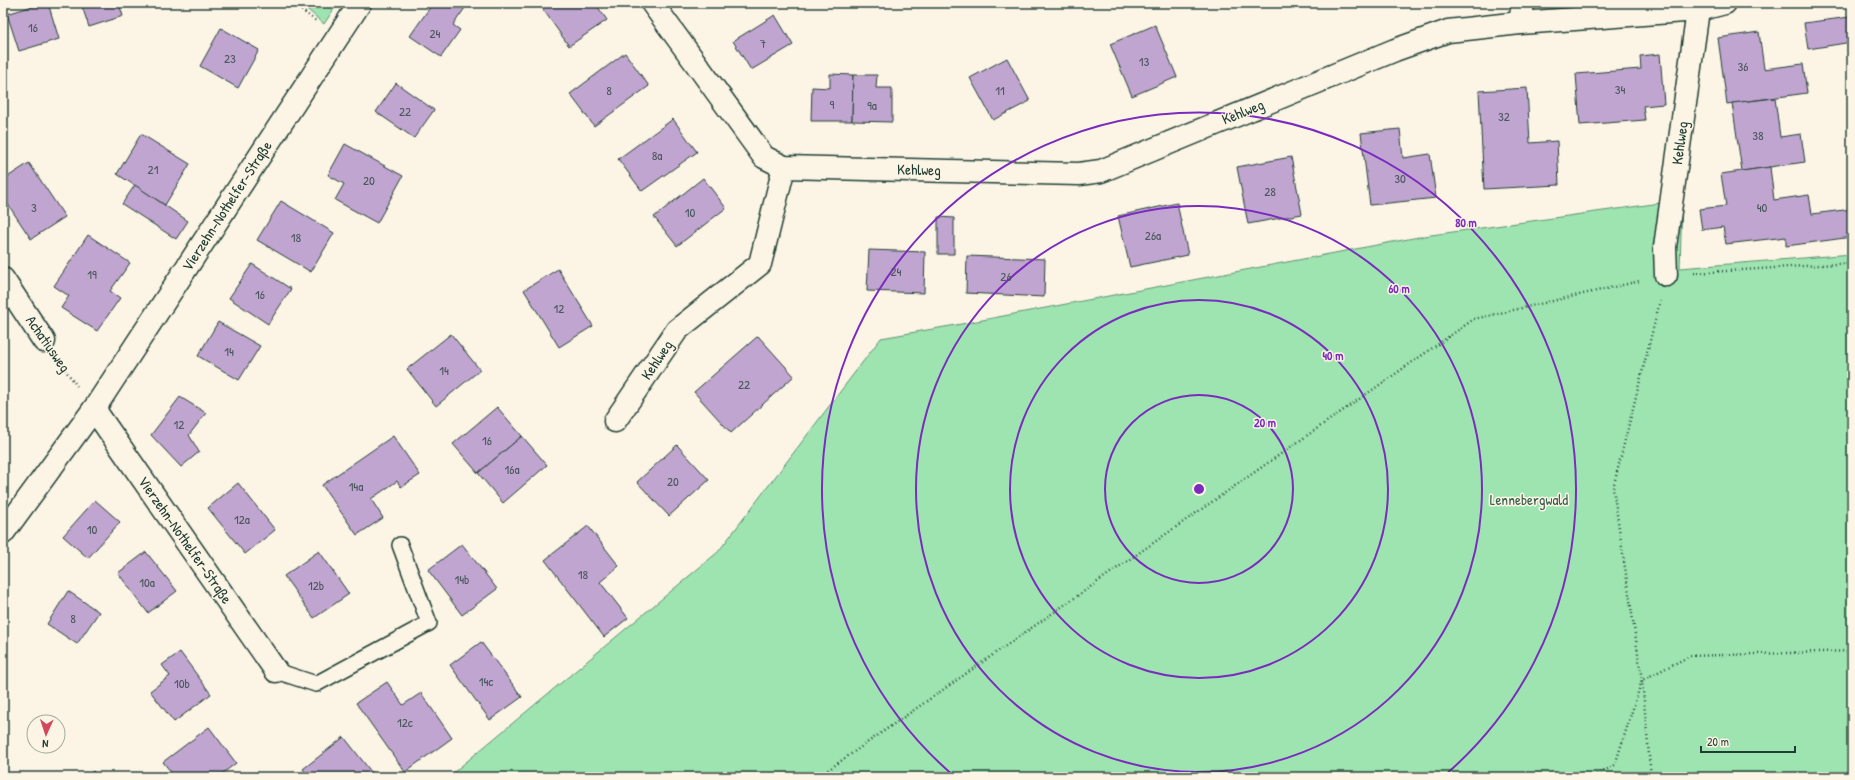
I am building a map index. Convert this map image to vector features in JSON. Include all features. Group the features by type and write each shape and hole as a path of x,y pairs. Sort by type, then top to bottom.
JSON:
{"street":[{"name":"Vierzehn-Nothelfer-Straße","path":"3,533 94,409 360,3"},
{"name":"Kehlweg","path":"652,3 764,157 784,167 1078,174 1101,171 1395,50 1448,31 1521,13 1699,7 1725,3"},
{"name":"Kehlweg","path":"1666,275 1665,247 1699,7"},
{"name":"Kehlweg","path":"615,421 678,330 760,264 784,167"},
{"name":"Achatiusweg","path":"3,278 44,341"},
{"name":"Vierzehn-Nothelfer-Straße","path":"94,409 276,671"}],"lane":[{"path":"276,671 316,684 429,623 400,545"}],"path":[{"path":"1651,777 1642,680 1612,488 1666,275"},
{"path":"818,777 1474,319"},
{"name":"Achatiusweg","path":"44,341 94,409"},
{"path":"1593,777 1615,765 1642,680 1690,656 1852,651"}],"green space":[{"path":"300,3 338,3 324,24"},
{"name":"Lennebergwald","path":"1682,200 1680,268 1852,254 1852,777 448,777 718,552 881,338 1424,236"}],"building":[{"path":"43,3 48,3 59,39 19,51 7,14"},
{"path":"81,3 123,3 119,4 123,16 89,27"},
{"path":"433,3 464,3 467,5 453,25 460,30 441,57 410,36"},
{"path":"542,3 595,3 607,20 569,46 540,5"},
{"path":"775,15 793,45 751,70 733,41"},
{"path":"1850,17 1852,42 1808,49 1804,23"},
{"path":"1155,25 1177,77 1132,96 1110,44"},
{"path":"221,28 259,50 238,88 200,66"},
{"path":"1759,32 1764,69 1803,64 1807,93 1727,104 1718,38"},
{"path":"625,53 649,86 594,126 570,94"},
{"path":"1660,54 1664,104 1643,106 1645,120 1580,125 1576,74 1641,69 1640,56"},
{"path":"1007,58 1030,101 993,120 970,78"},
{"path":"830,74 853,75 852,121 811,121 812,87 830,88"},
{"path":"853,75 877,75 876,88 892,88 892,122 852,121"},
{"path":"396,83 434,110 414,138 376,112"},
{"path":"1527,88 1530,143 1557,141 1559,185 1484,189 1479,91"},
{"path":"1775,98 1780,137 1801,134 1805,162 1742,171 1732,103"},
{"path":"673,119 697,152 642,191 618,159"},
{"path":"1400,129 1403,158 1430,154 1436,198 1370,205 1361,133"},
{"path":"141,134 190,164 165,205 117,174"},
{"path":"345,144 403,176 377,223 335,200 344,184 328,175"},
{"path":"1291,157 1302,214 1248,224 1237,167"},
{"path":"29,163 65,217 31,239 3,197 3,180"},
{"path":"1770,167 1774,200 1809,195 1812,214 1852,209 1852,237 1786,246 1786,237 1726,244 1723,227 1702,230 1699,209 1726,206 1721,174"},
{"path":"703,178 726,208 677,246 654,217"},
{"path":"135,185 188,221 176,239 122,204"},
{"path":"281,201 334,233 311,272 257,240"},
{"path":"1177,203 1188,255 1130,267 1118,216"},
{"path":"938,217 954,218 954,254 938,254"},
{"path":"88,235 130,263 110,291 120,298 97,331 61,308 69,296 54,286"},
{"path":"869,250 925,252 924,293 867,291"},
{"path":"967,256 1045,259 1044,297 966,293"},
{"path":"252,264 291,289 268,324 229,298"},
{"path":"558,269 593,326 559,347 524,290"},
{"path":"218,322 260,346 239,380 198,356"},
{"path":"451,334 480,370 436,406 407,369"},
{"path":"758,336 794,376 731,433 694,392"},
{"path":"180,397 206,413 189,435 199,452 181,467 151,435"},
{"path":"497,407 522,436 478,473 453,444"},
{"path":"393,436 420,475 401,487 397,481 371,499 383,518 357,535 322,485"},
{"path":"522,436 547,465 503,503 478,473"},
{"path":"677,445 709,480 669,516 637,482"},
{"path":"238,483 275,530 245,554 208,508"},
{"path":"95,500 120,522 88,558 63,536"},
{"path":"588,526 619,566 600,582 628,618 604,637 545,560"},
{"path":"462,544 497,589 462,615 428,570"},
{"path":"319,551 349,594 314,618 284,576"},
{"path":"146,552 177,591 148,613 118,573"},
{"path":"68,591 99,612 77,644 47,624"},
{"path":"481,642 522,697 490,720 450,665"},
{"path":"180,652 211,694 174,722 150,691 170,676 162,665"},
{"path":"387,682 403,705 421,693 452,738 405,772 356,703"},
{"path":"209,727 236,763 218,777 175,777 163,762"},
{"path":"344,737 372,773 367,777 309,777 303,769"},
{"path":"93,771 99,777 86,777"}]}
